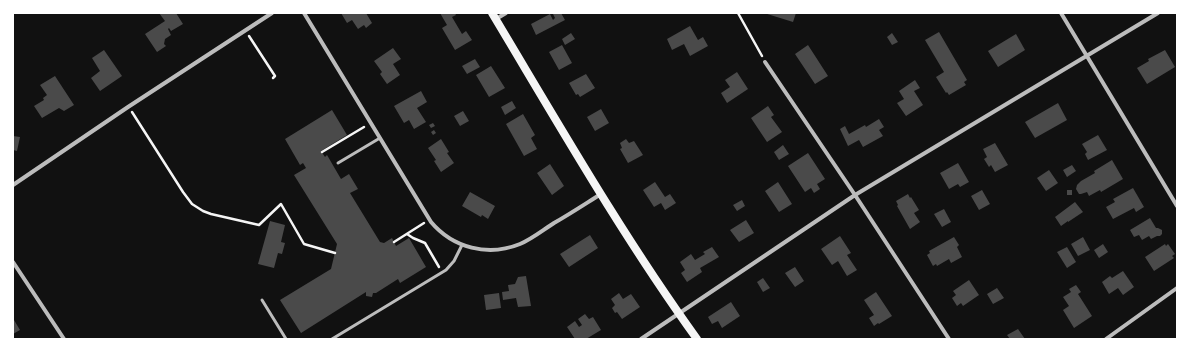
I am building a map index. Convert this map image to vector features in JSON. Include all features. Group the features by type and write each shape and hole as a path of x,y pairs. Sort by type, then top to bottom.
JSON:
{"main road":[{"path":"494,16 601,194 679,314 697,339"}],"street":[{"path":"13,185 128,107 272,13"},
{"path":"304,13 431,222 446,236 462,245 480,250 509,247 520,244 529,239 601,194"},
{"path":"494,16 506,13"},
{"path":"1061,13 1177,206"},
{"path":"641,339 855,195 1158,13"},
{"path":"765,62 855,195 949,339"},
{"path":"13,262 64,339"},
{"path":"1106,339 1177,288"}],"lane":[{"path":"338,164 380,138"},
{"path":"332,339 442,272 454,261 462,245"},
{"path":"262,300 286,339"}],"path":[{"path":"738,13 765,62"},
{"path":"246,30 275,76 273,78"},
{"path":"128,107 192,204 211,214 260,225 281,204 304,244 335,253"},
{"path":"322,152 357,132"},
{"path":"394,242 417,227"},
{"path":"407,234 425,243 442,272"}],"building":[{"path":"159,13 176,13 183,24 171,31 169,28 168,29 171,35 165,39 164,44 166,46 157,52 145,34 165,21"},
{"path":"341,13 366,13 372,23 366,28 364,25 358,29 352,20 347,23"},
{"path":"440,13 455,13 456,15 452,17 462,34 466,31 472,40 455,50 442,28 447,25"},
{"path":"561,13 565,20 536,35 531,24 550,14 553,20 555,18 553,14"},
{"path":"764,13 796,13 793,22"},
{"path":"690,26 698,40 703,37 708,46 690,56 684,44 672,50 667,39"},
{"path":"939,32 967,80 964,82 966,85 949,95 947,92 946,93 936,77 944,72 925,40"},
{"path":"571,33 575,39 565,45 562,39"},
{"path":"892,33 898,42 892,45 887,37"},
{"path":"1016,34 1025,50 998,67 988,51"},
{"path":"562,45 572,63 559,70 549,52"},
{"path":"808,45 828,76 815,84 795,54"},
{"path":"393,48 401,59 393,64 400,75 387,84 380,74 382,72 374,61"},
{"path":"104,50 122,76 100,91 91,78 100,71 92,58"},
{"path":"1165,50 1175,67 1147,84 1137,68 1149,61 1148,59"},
{"path":"475,59 480,67 467,74 462,66"},
{"path":"491,66 505,88 489,97 476,75"},
{"path":"737,72 748,89 727,103 721,93 730,87 725,80"},
{"path":"586,74 595,88 580,97 578,94 576,95 569,83"},
{"path":"55,76 74,105 64,111 59,108 42,118 34,106 44,100 43,98 47,95 40,85"},
{"path":"915,80 920,88 914,91 923,105 906,116 897,103 904,99 899,91"},
{"path":"421,91 427,102 417,108 426,122 414,129 409,120 404,123 394,106"},
{"path":"512,101 516,108 505,115 501,107"},
{"path":"1058,103 1067,120 1035,138 1025,122"},
{"path":"768,106 774,115 771,117 782,132 767,142 751,118"},
{"path":"601,109 609,123 595,131 587,117"},
{"path":"332,110 347,135 321,151 325,157 327,155 341,179 349,174 358,189 350,193 380,242 384,243 392,238 396,246 409,238 426,267 400,283 398,279 376,293 373,293 372,297 366,296 366,292 301,333 280,300 331,269 337,244 294,175 306,168 303,163 300,165 285,139"},
{"path":"463,111 469,121 460,126 454,116"},
{"path":"523,114 535,135 531,138 537,149 524,156 506,124"},
{"path":"879,119 884,127 879,130 883,136 863,147 859,140 848,146 840,129 845,126 849,134 865,125 866,127"},
{"path":"433,123 435,126 431,128 429,125"},
{"path":"434,130 436,133 433,135 431,132"},
{"path":"1098,135 1107,150 1088,160 1085,154 1087,152 1082,144"},
{"path":"13,136 20,137 17,151 13,150"},
{"path":"441,139 449,152 447,153 454,163 441,172 434,161 436,160 428,148"},
{"path":"626,139 629,143 634,141 643,155 628,163 620,149 622,148 620,143"},
{"path":"995,143 1008,165 995,172 991,165 989,167 984,159 987,157 983,149"},
{"path":"783,145 789,154 779,160 774,152"},
{"path":"808,153 825,179 817,184 820,189 814,193 811,188 805,192 788,166"},
{"path":"1112,160 1123,179 1101,192 1100,190 1089,196 1087,192 1079,194 1076,189 1077,185 1095,173 1094,171"},
{"path":"958,163 969,182 960,187 958,184 949,189 940,173"},
{"path":"550,164 564,186 552,195 537,173"},
{"path":"1072,165 1076,171 1067,177 1063,170"},
{"path":"1049,170 1058,183 1046,191 1037,178"},
{"path":"655,182 665,197 670,194 676,203 665,210 661,203 654,207 643,190"},
{"path":"778,182 792,204 779,212 765,191"},
{"path":"1133,188 1144,207 1136,212 1134,208 1113,219 1106,207 1115,202 1113,199"},
{"path":"982,190 990,204 979,210 971,196"},
{"path":"1067,190 1072,190 1072,195 1067,195"},
{"path":"470,192 495,206 488,219 482,215 481,217 462,206"},
{"path":"908,194 919,210 914,213 920,222 910,229 897,206 896,201"},
{"path":"742,200 745,206 737,211 733,205"},
{"path":"1075,202 1083,212 1061,226 1055,217"},
{"path":"944,209 951,222 942,227 934,214"},
{"path":"1150,218 1156,228 1162,230 1162,234 1151,239 1149,236 1142,240 1139,235 1134,237 1130,230"},
{"path":"746,220 754,233 739,242 730,230"},
{"path":"270,221 285,225 281,242 285,243 282,254 278,253 274,268 258,264"},
{"path":"590,235 598,248 569,267 560,254"},
{"path":"840,236 851,253 847,255 857,270 847,276 838,261 832,265 821,249"},
{"path":"954,237 959,245 957,247 962,257 951,263 949,259 937,266 936,264 933,266 927,255 930,253 929,251"},
{"path":"1083,237 1090,250 1078,256 1071,244"},
{"path":"1103,244 1108,252 1099,258 1094,250"},
{"path":"1165,244 1166,246 1168,244 1175,254 1172,256 1174,258 1154,271 1145,257"},
{"path":"712,247 719,257 700,268 702,272 687,282 681,273 685,270 680,262 691,254 695,260 705,254 703,252"},
{"path":"1067,247 1076,262 1067,268 1057,252"},
{"path":"795,267 804,281 795,287 785,273"},
{"path":"1123,271 1134,287 1123,295 1118,288 1109,294 1102,282 1110,276 1112,278"},
{"path":"526,276 531,306 518,307 516,298 503,300 502,292 509,291 508,285 515,284 518,277"},
{"path":"763,278 770,288 763,292 757,282"},
{"path":"969,280 979,295 963,306 961,303 957,306 952,298 956,295 953,291"},
{"path":"1076,285 1081,292 1078,294 1092,316 1074,328 1063,310 1069,306 1063,297 1071,292 1069,289"},
{"path":"997,288 1004,298 993,304 987,294"},
{"path":"876,292 892,316 874,326 869,318 874,315 864,300"},
{"path":"499,293 501,308 486,310 484,295"},
{"path":"619,293 623,299 631,294 640,307 622,319 612,308 615,305 611,299"},
{"path":"731,302 740,316 722,328 718,321 712,324 708,317"},
{"path":"585,314 589,319 593,317 601,330 586,339 575,339 567,327 575,321 579,327 582,325 578,319"},
{"path":"14,320 20,330 13,334 13,321"},
{"path":"1018,329 1025,339 1010,339 1007,335"}]}
